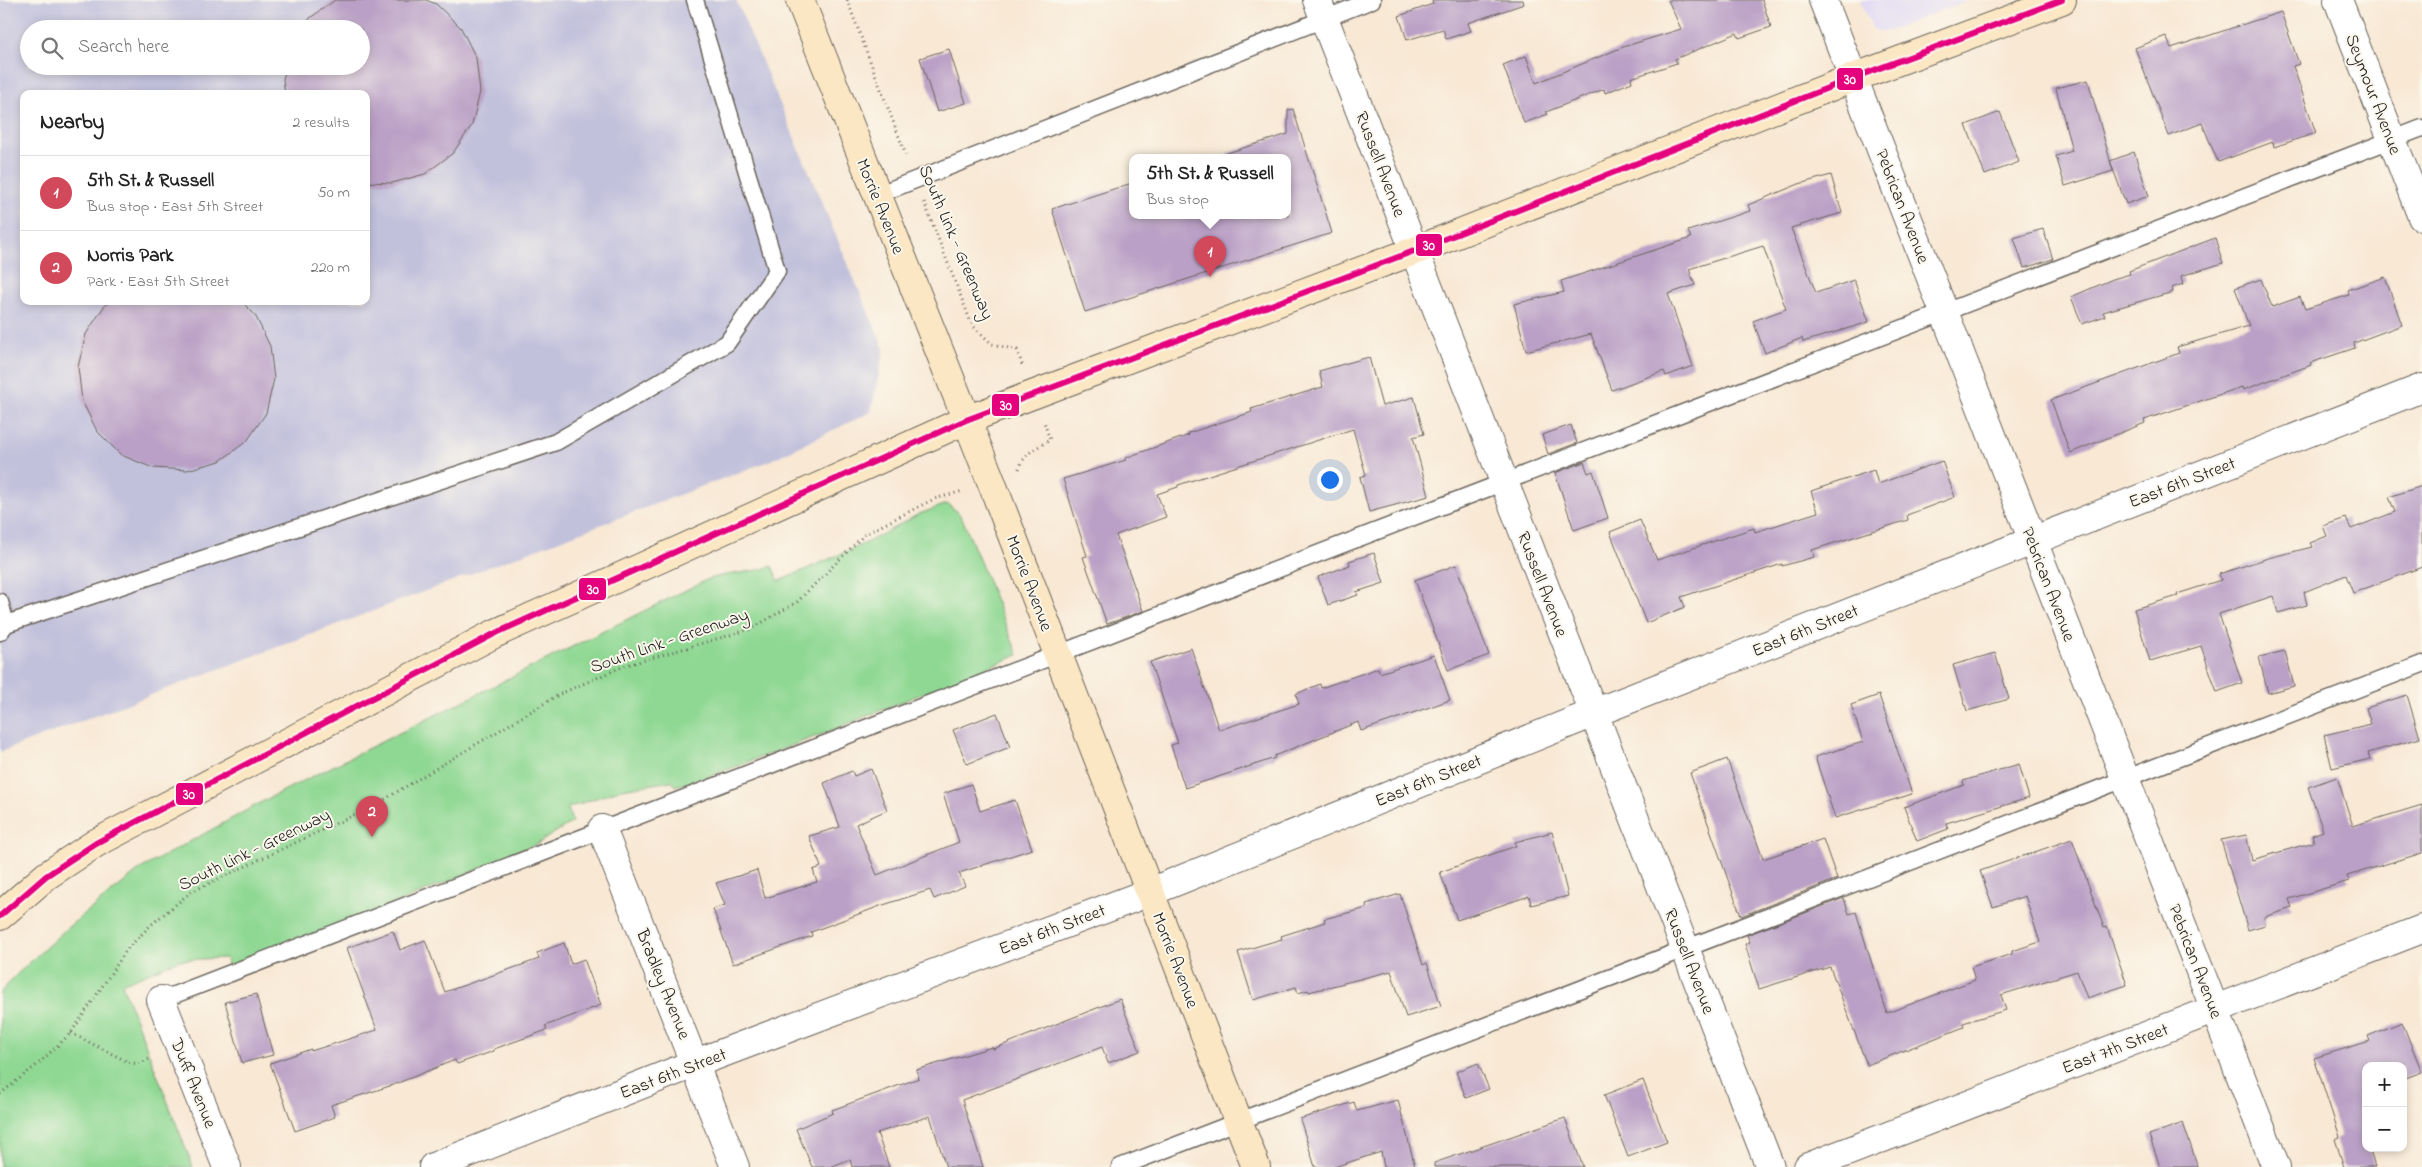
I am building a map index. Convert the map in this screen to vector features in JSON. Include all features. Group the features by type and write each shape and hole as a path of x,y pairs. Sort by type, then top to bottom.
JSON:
{"street":[{"name":"Morrie Avenue","path":"800,0 991,481 1256,1167"},
{"name":"Pebrican Avenue","path":"1823,0 2276,1167"},
{"path":"0,916 46,876 96,843 494,634 966,420 1414,251 1853,78 2062,0"},
{"name":"Seymour Avenue","path":"2338,0 2422,217"},
{"name":"Russell Avenue","path":"1321,10 1770,1167"},
{"name":"East 6th Street","path":"433,1167 696,1063 1150,892 1594,713 2422,388"},
{"name":"Bradley Avenue","path":"602,830 696,1063 735,1167"},
{"name":"East 7th Street","path":"1808,1167 2422,929"},
{"name":"Duff Avenue","path":"161,1000 227,1167"}],"lane":[{"path":"0,602 3,628 556,442 727,343 777,271 695,0"},
{"path":"877,195 1321,10 1372,0"},
{"path":"161,1000 2422,128"},
{"path":"1120,1167 2422,664"}],"path":[{"name":"South Link - Greenway","path":"0,1094 38,1064 71,1033 128,948 152,924 191,892 375,806 560,694 624,666 751,629 796,602 865,534 934,499 1018,472 1022,460 1029,452 1050,440 1017,350 992,344 972,324 847,0"},
{"path":"71,1033 128,1062 138,1064 180,1047"}],"shaded area":[{"path":"0,0 736,0 884,349 871,412 769,461 0,752"},
{"path":"1860,0 1968,0 1889,31 1879,31 1873,29"}],"green space":[{"path":"947,504 958,512 963,520 1018,655 825,733 700,780 675,786 672,781 622,789 568,808 572,822 537,844 395,904 229,967 226,958 179,960 122,984 193,1167 0,1167 0,993 15,976 67,928 142,868 269,798 704,581 772,566 779,581 868,542 919,514"}],"building":[{"path":"335,0 426,0 436,4 461,28 476,58 480,92 472,125 453,153 425,174 392,183 370,182 370,90 284,90 283,79 284,75 370,75 370,20 309,20"},
{"path":"1432,0 1523,0 1524,4 1468,23 1471,31 1446,39 1443,29 1407,40 1399,16 1433,4"},
{"path":"1668,0 1762,0 1771,27 1739,38 1737,33 1675,59 1677,63 1631,78 1632,82 1605,93 1604,89 1546,112 1548,114 1524,123 1503,65 1526,56 1536,83 1623,47 1681,29"},
{"path":"2281,12 2299,64 2293,66 2316,133 2274,147 2273,142 2218,162 2202,123 2169,136 2135,48 2166,36 2171,48"},
{"path":"949,49 966,103 937,112 920,58"},
{"path":"2088,80 2113,171 2065,186 2056,156 2072,151 2056,88"},
{"path":"1293,109 1332,233 1085,312 1052,209 1129,184 1129,219 1291,219 1291,154 1227,153 1288,134 1288,110"},
{"path":"2000,112 2019,162 1985,175 1966,125"},
{"path":"2134,152 2149,196 2126,204 2110,161"},
{"path":"1831,175 1842,213 1791,228 1816,293 1854,280 1869,322 1803,342 1802,338 1765,353 1753,321 1786,309 1763,246 1689,269 1695,285 1668,294 1693,366 1666,376 1664,371 1612,390 1591,334 1526,351 1514,304 1564,292 1561,281 1691,238 1688,231 1750,211 1748,205 1799,184"},
{"path":"2043,229 2053,259 2024,268 2014,238"},
{"path":"2215,238 2223,263 2181,276 2183,284 2172,288 2173,292 2103,312 2105,316 2082,324 2071,297 2113,279 2130,274 2129,271"},
{"path":"2385,277 2402,325 2354,343 2355,348 2310,363 2311,365 2243,390 2242,387 2144,420 2145,423 2070,453 2051,400 2179,353 2177,347 2249,326 2235,288 2261,279 2272,307 2300,297 2305,309 2349,295 2348,290"},
{"path":"105,305 245,305 255,315 270,346 274,379 266,413 247,441 220,461 187,470 153,468 121,455 97,431 82,401 78,367 86,334"},
{"path":"1369,357 1382,406 1414,397 1424,434 1413,437 1429,496 1369,512 1360,477 1366,475 1353,429 1178,485 1178,487 1157,494 1166,517 1116,535 1143,611 1107,624 1083,557 1087,556 1063,479 1126,460 1125,458 1189,435 1189,433 1252,412 1251,409 1323,387 1319,371"},
{"path":"1571,425 1577,443 1548,454 1542,435"},
{"path":"1942,461 1955,497 1907,515 1908,520 1812,550 1814,557 1782,566 1782,564 1681,597 1685,607 1646,623 1610,532 1640,520 1657,560 1754,528 1755,532 1818,512 1811,491 1874,470 1878,484"},
{"path":"1584,462 1588,473 1593,471 1608,518 1574,530 1555,473"},
{"path":"2422,486 2422,567 2353,593 2346,575 2304,592 2307,605 2278,613 2273,596 2219,614 2242,683 2217,692 2201,646 2150,661 2134,609 2178,596 2177,594 2221,580 2219,574 2268,558 2312,547 2310,543 2327,536 2323,526 2346,518 2351,529 2395,512 2389,497"},
{"path":"1374,553 1384,583 1356,592 1358,595 1328,605 1318,577 1350,565 1349,561"},
{"path":"1456,565 1489,655 1448,670 1415,580"},
{"path":"1191,648 1219,730 1299,704 1296,694 1320,684 1321,688 1378,668 1380,673 1434,655 1450,700 1361,731 1358,722 1274,756 1275,758 1185,788 1171,745 1178,743 1150,662"},
{"path":"2285,651 2294,686 2268,693 2259,657"},
{"path":"1995,653 2009,699 1967,711 1953,665"},
{"path":"1879,695 1912,794 1835,818 1815,757 1863,742 1851,705"},
{"path":"2407,695 2420,738 2368,753 2370,759 2332,768 2324,735 2371,724 2366,708"},
{"path":"997,713 1010,747 967,764 953,730"},
{"path":"1727,759 1763,859 1823,839 1837,879 1741,916 1690,773"},
{"path":"2019,764 2029,798 1946,823 1948,829 1917,841 1904,807 1964,785 1963,781"},
{"path":"871,769 887,810 856,824 877,875 959,842 943,794 971,784 980,811 1015,800 1032,849 959,873 965,886 934,899 930,890 880,906 811,932 812,936 733,964 713,909 725,905 716,883 757,870 765,898 817,882 813,870 821,867 809,836 840,827 824,783 852,771 854,776"},
{"path":"2337,777 2353,826 2422,805 2422,853 2347,876 2349,881 2289,899 2292,908 2264,917 2265,925 2248,930 2221,840 2246,835 2252,860 2314,842 2312,835 2323,831 2308,787"},
{"path":"1552,832 1568,896 1531,905 1529,896 1457,920 1440,872 1516,846 1515,842"},
{"path":"2072,839 2104,928 2107,927 2127,985 2087,998 2077,971 2001,995 2006,1010 1963,1023 1964,1027 1867,1065 1830,967 1759,989 1745,944 1750,942 1747,935 1844,898 1849,914 1856,912 1887,1013 1975,980 1971,967 2012,954 2012,951 2040,942 2025,896 1993,907 1980,871"},
{"path":"1400,894 1423,965 1427,963 1441,1006 1406,1017 1391,971 1309,992 1308,990 1298,993 1296,987 1253,1000 1238,952 1282,939 1281,936 1325,922 1324,919 1367,908 1366,904"},
{"path":"393,931 400,950 425,940 445,992 539,959 537,953 564,943 571,964 584,959 601,1005 545,1026 547,1030 494,1049 494,1051 457,1064 455,1060 393,1085 331,1105 335,1117 295,1131 270,1063 377,1030 347,948"},
{"path":"256,994 273,1055 242,1063 225,1002"},
{"path":"1120,999 1140,1051 1108,1063 1102,1047 962,1100 983,1167 946,1167 930,1116 877,1133 889,1167 852,1167 850,1159 830,1167 812,1167 796,1129 833,1113 832,1110 919,1078 916,1070 992,1047 993,1049"},
{"path":"2402,1022 2422,1072 2407,1078 2407,1062 2362,1062 2362,1152 2370,1152 2375,1167 2344,1167 2335,1139 2340,1137 2314,1058 2370,1041 2368,1036"},
{"path":"1478,1063 1489,1089 1466,1098 1456,1072"},
{"path":"1643,1080 1667,1142 1628,1157 1604,1095"},
{"path":"1398,1100 1415,1167 1384,1167 1381,1152 1334,1167 1315,1167 1300,1119 1354,1102 1357,1111"},
{"path":"1565,1118 1583,1167 1434,1167 1434,1163"},
{"path":"2183,1123 2198,1167 2160,1167 2149,1135"}],"transit line":[{"name":"30","path":"0,916 46,876 96,843 494,634 966,420 1414,251 1853,78 2062,0"}],"place":[{"name":"5th St. & Russell","path":"1210,277"},
{"name":"Norris Park","path":"372,837"}]}
